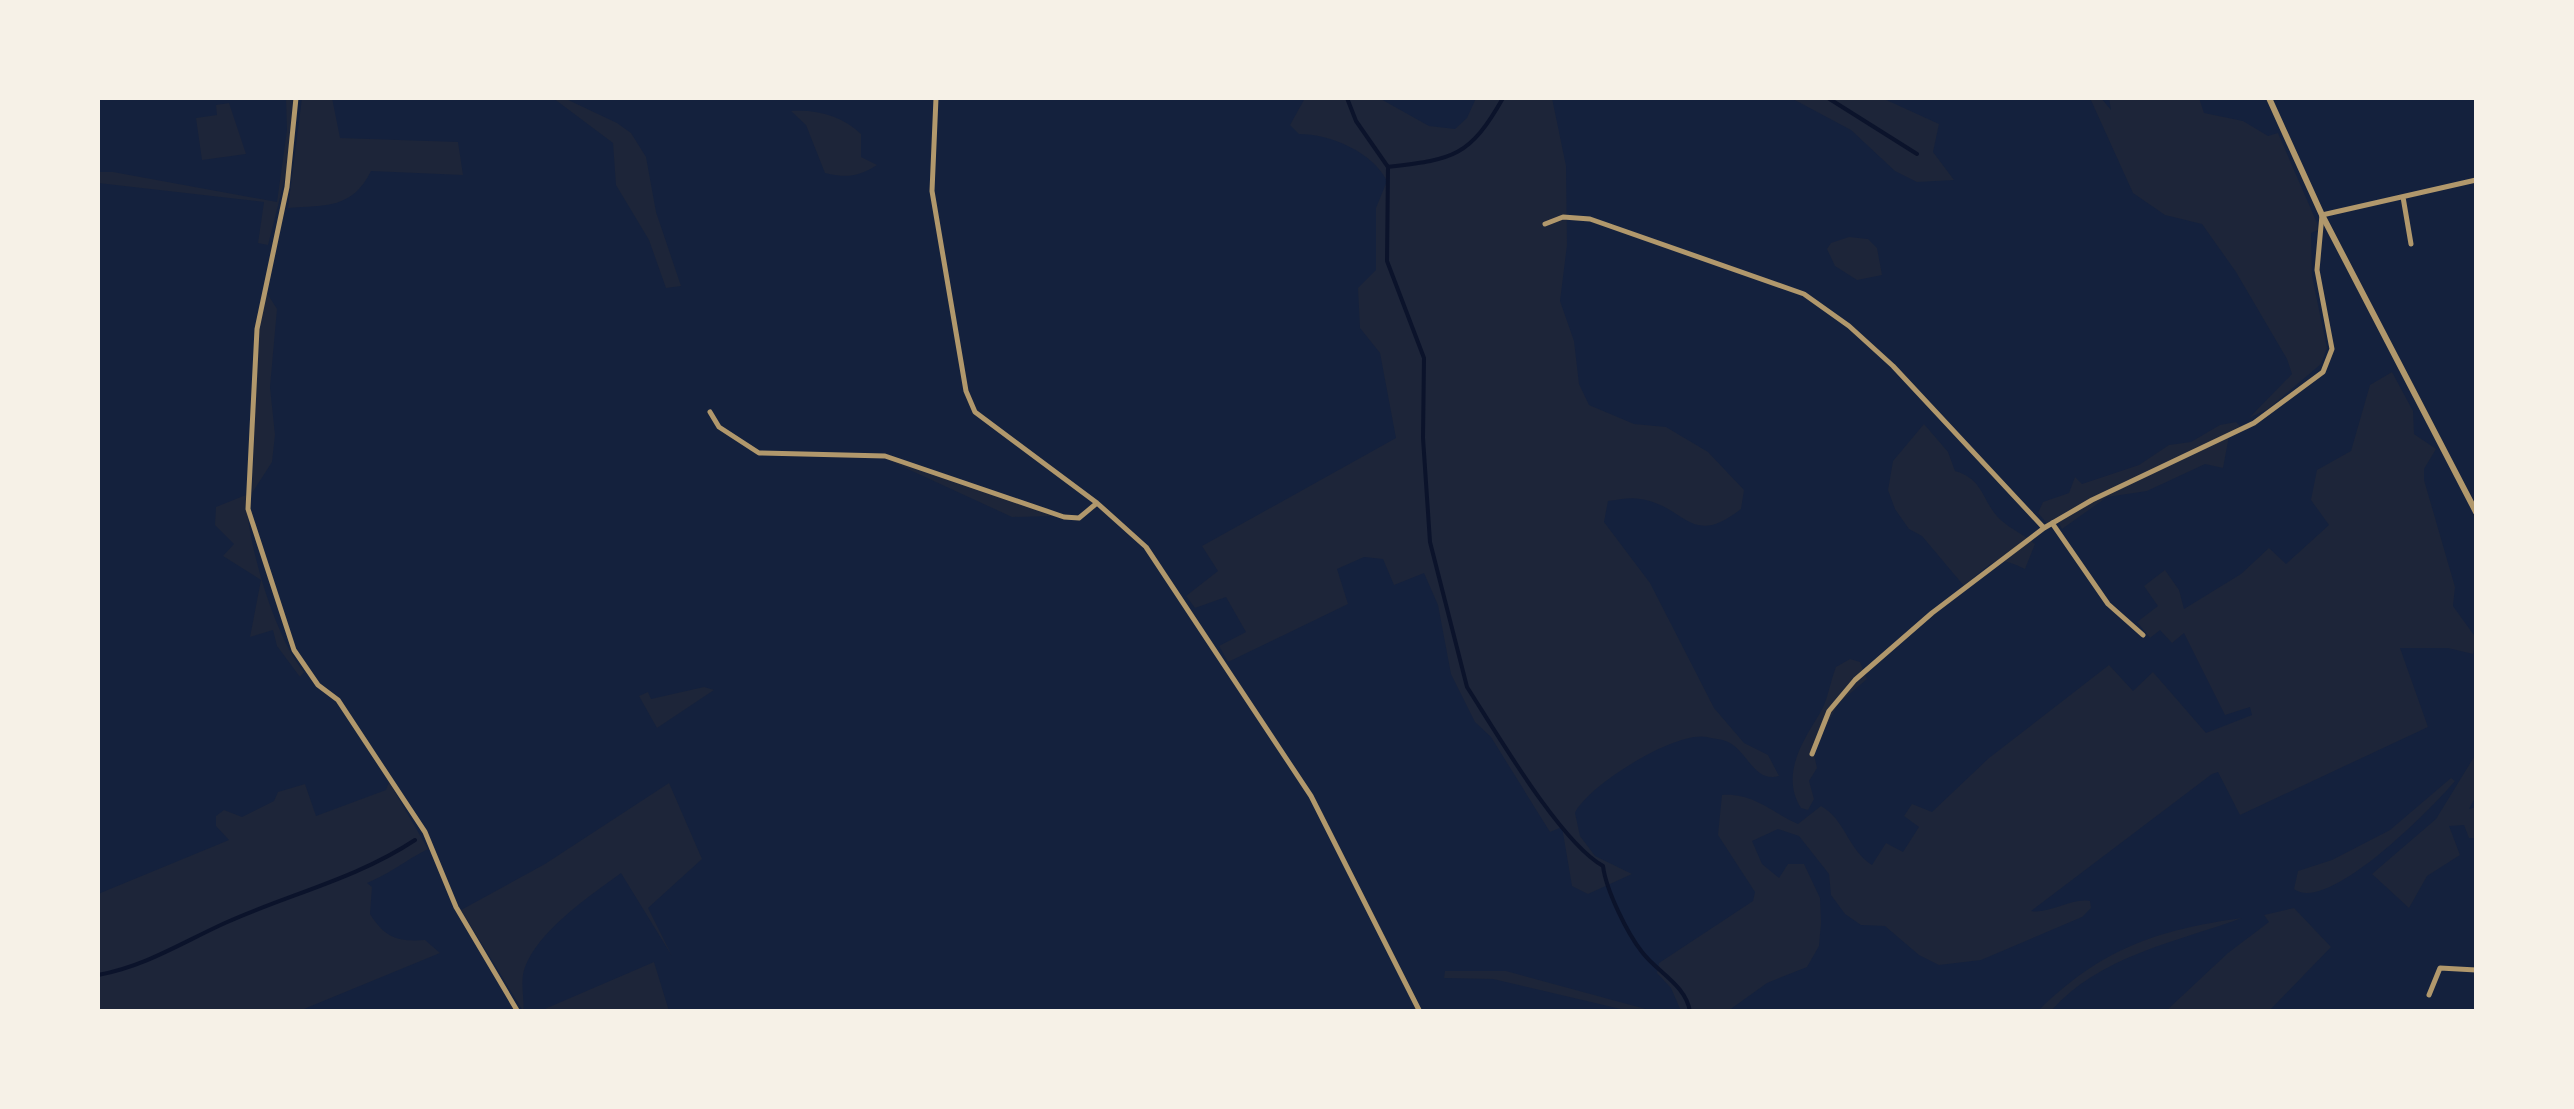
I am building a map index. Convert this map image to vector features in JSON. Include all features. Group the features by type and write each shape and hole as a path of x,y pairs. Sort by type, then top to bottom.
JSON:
{"street":[{"path":"296,98 287,186 257,328 248,509 294,650 318,685 338,700 425,832 456,908 518,1012"},
{"path":"936,98 932,192 966,391 975,412 1097,504 1146,547 1311,796 1420,1012"},
{"path":"2269,98 2322,215 2476,512"},
{"path":"2322,215 2476,180"},
{"path":"2404,197 2411,244"},
{"path":"1812,754 1828,711 1855,680 1932,613 2044,528 2254,423 2322,372 2332,349 2316,270 2322,215"},
{"path":"1545,224 1563,217 1590,219 1804,294 1849,326 1893,366 2044,528"},
{"path":"710,412 719,427 759,453 885,456 1064,516 1079,518 1097,504"},
{"path":"2052,523 2108,604 2142,635"},
{"path":"2429,996 2440,968 2476,970"}],"shaded area":[{"path":"286,98 295,98 289,162 268,245 258,243 264,202 98,183 98,172 113,172 277,202 287,130"},
{"path":"302,98 332,98 340,138 458,142 463,175 371,171 347,199 288,208"},
{"path":"553,98 564,98 631,133 646,157 656,212 681,286 666,288 649,240 616,185 613,143"},
{"path":"1305,98 1379,98 1429,126 1455,129 1467,118 1476,98 1552,98 1566,166 1567,245 1560,301 1574,341 1579,384 1589,405 1634,424 1666,427 1708,452 1744,490 1741,509 1710,525 1689,522 1656,503 1632,498 1608,501 1604,522 1650,583 1714,708 1744,743 1768,755 1779,776 1764,775 1730,743 1707,737 1675,742 1634,762 1596,789 1575,813 1580,836 1595,856 1632,874 1588,894 1572,886 1562,827 1550,832 1491,737 1475,722 1451,674 1438,605 1424,573 1394,585 1383,559 1364,557 1337,569 1348,604 1228,662 1219,646 1246,632 1226,597 1195,608 1186,596 1218,571 1202,546 1396,438 1380,353 1360,328 1358,288 1376,270 1376,208 1387,181 1361,153 1324,137 1299,134 1290,125"},
{"path":"1791,98 1882,98 1939,124 1933,152 1954,180 1917,182 1895,171 1851,130"},
{"path":"2090,98 2101,98 2111,110 2109,98 2199,98 2204,113 2243,121 2268,136 2278,133 2317,223 2318,230 2311,233 2312,276 2327,348 2321,364 2268,409 2249,418 2292,374 2287,359 2236,272 2202,224 2165,215 2133,193"},
{"path":"229,103 246,154 202,160 196,118 217,115 216,105"},
{"path":"791,111 820,113 846,123 861,134 861,157 877,165 852,175 825,173 806,125"},
{"path":"1849,237 1868,239 1877,248 1882,275 1857,280 1835,266 1827,249 1831,243"},
{"path":"265,290 277,309 270,387 275,435 272,462 252,493 258,330"},
{"path":"2392,372 2413,411 2414,434 2436,449 2424,469 2424,480 2455,587 2453,606 2476,638 2473,654 2448,648 2400,648 2428,727 2240,815 2218,772 2212,774 2031,911 2090,901 2091,908 2082,917 1981,960 1939,965 1919,955 1885,926 1861,925 1845,914 1831,895 1829,874 1799,836 1778,829 1752,841 1762,864 1779,878 1788,864 1804,864 1820,898 1819,946 1807,967 1767,983 1728,1011 1681,1011 1671,988 1657,973 1659,963 1753,901 1755,892 1718,835 1722,795 1753,800 1798,824 1821,806 1872,865 1886,843 1903,852 1919,827 1904,816 1912,804 1932,812 1989,758 2109,665 2133,691 2153,672 2206,733 2252,715 2250,707 2225,715 2184,633 2172,643 2160,630 2150,638 2137,622 2158,606 2144,586 2165,570 2179,590 2184,609 2241,574 2269,548 2286,564 2329,525 2311,500 2317,470 2351,451 2370,385"},
{"path":"2236,422 2242,428 2229,436 2223,468 2205,464 2147,491 2107,497 2062,529 2059,523 2051,528 2038,513 2043,502 2069,493 2075,477 2082,484 2139,465 2169,445 2191,442 2220,425"},
{"path":"1924,424 1948,452 1955,471 1978,486 2002,521 2035,544 2025,569 1999,561 1964,586 1895,509 1888,490 1893,461"},
{"path":"886,459 1053,516 1012,517"},
{"path":"246,495 251,537 264,588 282,636 304,672 300,677 277,646 273,630 250,637 261,580 223,556 234,544 215,525 216,507"},
{"path":"1850,659 1860,662 1867,679 1839,703 1813,750 1817,768 1809,781 1814,799 1808,810 1801,808 1793,783 1796,759 1823,708 1836,667"},
{"path":"704,687 714,690 657,728 639,696 648,692 651,699"},
{"path":"2474,757 2476,796 2469,809 2476,807 2476,838 2469,838 2464,825 2449,826 2460,855 2427,876 2409,908 2372,874 2436,819"},
{"path":"2451,778 2455,781 2426,812 2354,873 2331,887 2310,893 2294,889 2298,871 2332,860 2390,830"},
{"path":"389,782 428,849 367,883 372,887 370,914 393,937 425,940 440,953 299,1011 98,1012 98,894 229,840 216,826 216,816 224,810 242,817 274,801 278,792 305,784 316,816 386,790"},
{"path":"669,783 702,859 648,908 672,956 621,873 563,918 537,945 523,975 523,1011 461,910 545,864"},
{"path":"2294,908 2331,947 2269,1011 2166,1011 2228,953 2269,922 2264,915"},
{"path":"2242,918 2115,964 2070,992 2051,1011 2038,1011 2084,972 2131,946 2183,929"},
{"path":"654,962 669,1011 540,1011"},
{"path":"1445,971 1506,971 1653,1011 1629,1011 1493,979 1444,978"}],"waterway":[{"path":"1347,98 1356,121 1388,167 1387,261 1424,358 1423,438 1430,542 1467,687 1549,811 1586,853 1603,866 1630,934 1648,959 1683,994 1690,1012"},
{"path":"1388,167 1457,152 1480,133 1503,98"},
{"path":"1828,98 1917,154"},
{"path":"98,975 148,960 225,923 346,876 415,840"}]}
